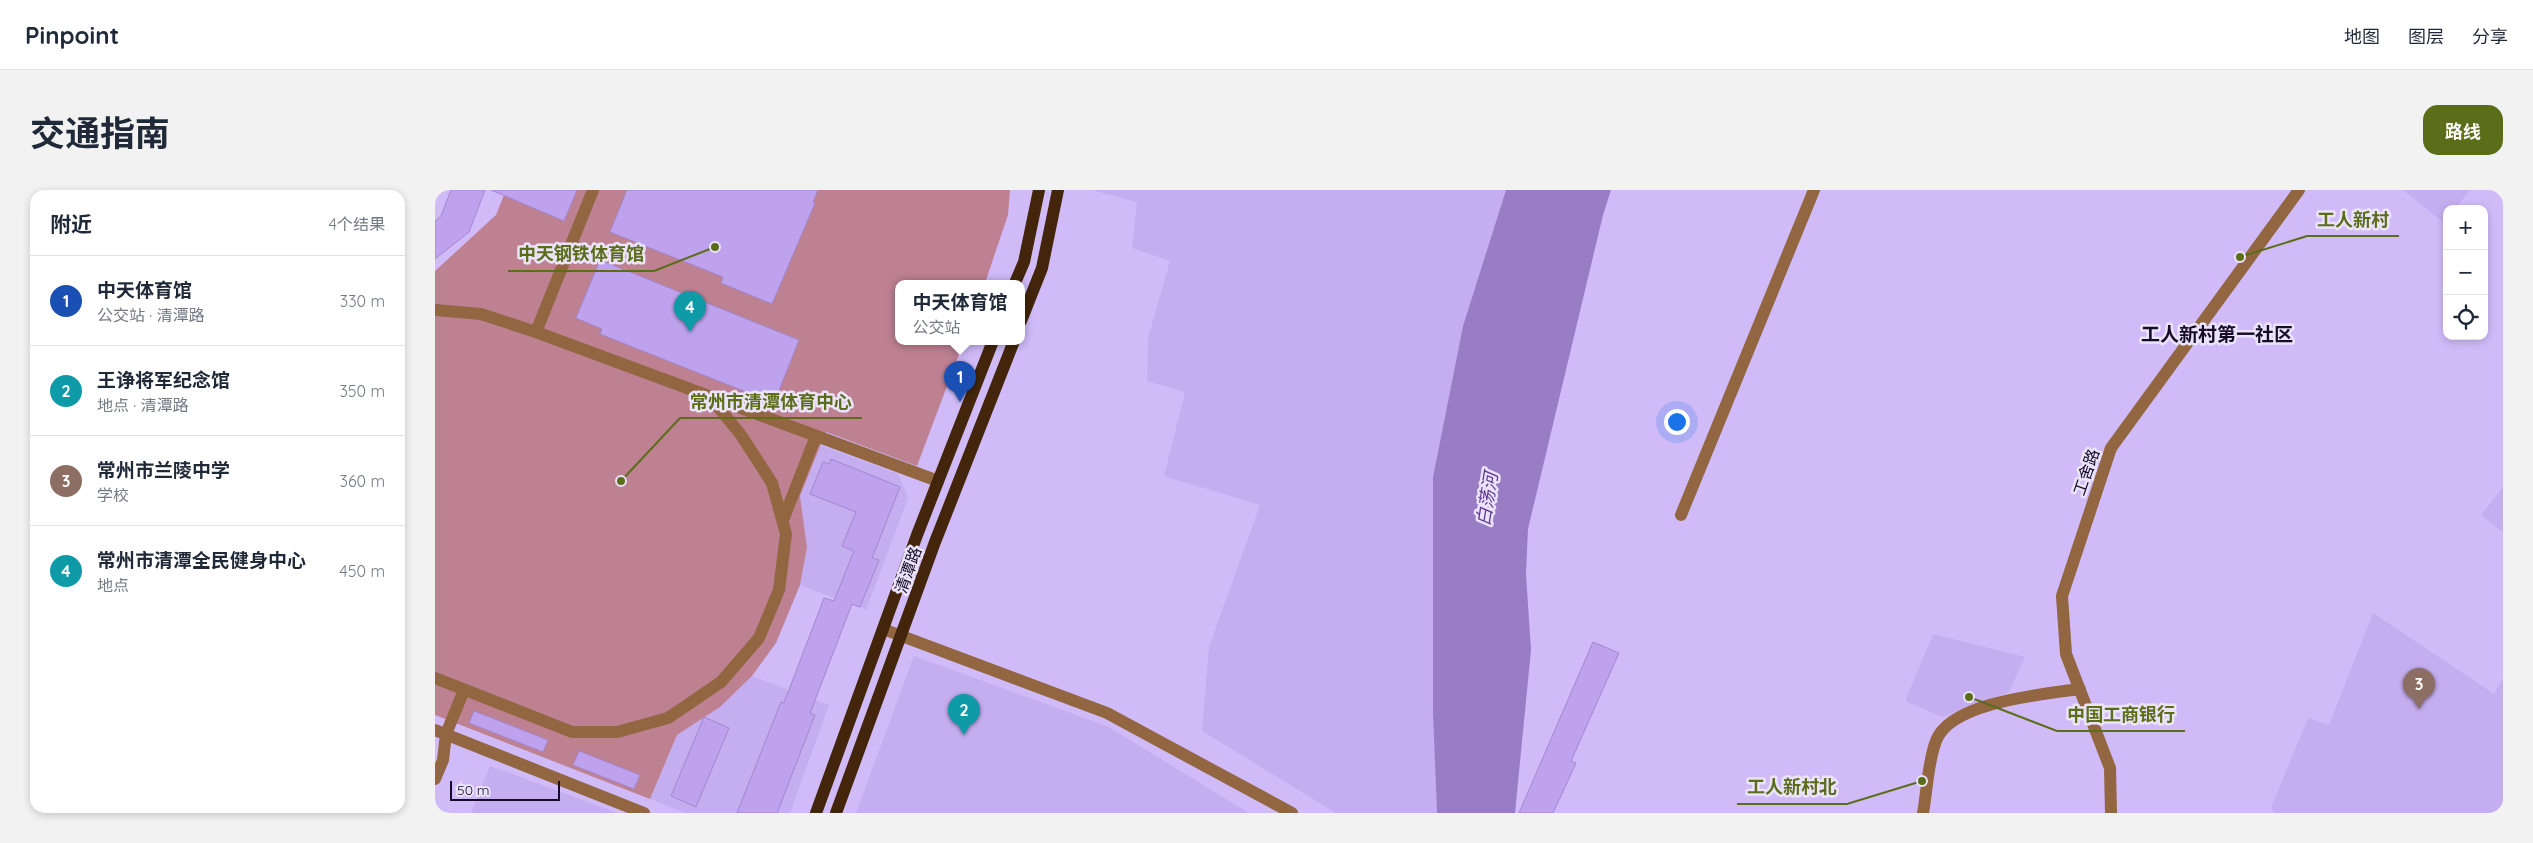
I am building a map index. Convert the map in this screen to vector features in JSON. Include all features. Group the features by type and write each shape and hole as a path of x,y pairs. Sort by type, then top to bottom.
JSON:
{"main road":[{"path":"1016,280 1024,262 1039,190"},
{"path":"1025,311 1042,268 1058,190"},
{"name":"清潭路","path":"816,813 883,629 991,345"},
{"name":"清潭路","path":"836,813 1012,345"}],"street":[{"path":"536,332 593,190"},
{"path":"1681,515 1814,190"},
{"name":"工舍路","path":"2111,813 2111,768 2066,654 2062,596 2111,448 2299,190"},
{"path":"435,310 481,314 536,332 939,481"},
{"path":"435,678 572,732 617,732 668,718 721,682 759,638 779,590 787,534 772,483 741,435 710,397"},
{"path":"783,520 816,436"},
{"path":"883,629 902,634 1107,712 1292,813"},
{"path":"1923,813 1936,740 1950,721 1994,702 2080,689"},
{"path":"435,778 443,760 441,732 464,690"},
{"path":"441,732 644,813"}],"shaded area":[{"path":"506,190 1010,190 1008,215 986,280 895,280 895,345 962,345 917,466 826,432 800,496 807,547 800,585 776,643 752,676 720,707 677,735 650,799 435,715 435,271 496,215"},
{"path":"1091,190 1506,190 1463,326 1433,477 1433,713 1437,813 1336,813 1202,731 1209,647 1260,505 1164,476 1185,392 1147,381 1148,338 1170,261 1132,248 1137,202"},
{"path":"2403,190 2470,190 2458,205 2443,205 2443,222"},
{"path":"821,445 898,474 908,498 866,610 800,585 807,547 800,496"},
{"path":"2503,487 2503,532 2481,515"},
{"path":"2373,613 2494,694 2503,679 2503,813 2276,813 2271,808 2308,718 2329,725"},
{"path":"1933,634 2025,657 2009,692 1942,717 1905,701"},
{"path":"914,656 1107,726 1249,813 856,813"},
{"path":"752,676 829,705 790,813 685,813 650,799 677,735 720,707"},
{"path":"490,766 618,813 471,813"}],"water":[{"name":"白荡河","path":"1506,190 1611,190 1603,215 1528,529 1526,574 1531,650 1515,813 1437,813 1433,713 1433,477 1463,326"}],"building":[{"path":"451,190 485,190 469,232 435,259 435,221 441,216"},
{"path":"491,190 577,190 564,221"},
{"path":"627,190 818,190 813,202 815,203 772,304 721,283 723,277 610,232"},
{"path":"600,260 799,340 774,403 600,334 602,329 576,318"},
{"path":"831,459 900,487 872,558 879,560 860,607 852,604 810,713 815,715 777,813 737,813 781,702 784,703 824,598 834,601 854,551 842,546 856,512 810,494 823,462 829,464"},
{"path":"1593,642 1619,653 1571,761 1576,763 1553,813 1519,813"},
{"path":"474,711 548,740 543,752 469,723"},
{"path":"704,717 729,728 696,807 671,796"},
{"path":"579,751 640,775 634,789 573,765"}],"place":[{"name":"中天钢铁体育馆","path":"715,247"},
{"name":"工人新村","path":"2240,257"},
{"name":"常州市清潭全民健身中心","path":"690,332"},
{"name":"中天体育馆","path":"960,402"},
{"name":"常州市清潭体育中心","path":"621,481"},
{"name":"中国工商银行","path":"1969,697"},
{"name":"常州市兰陵中学","path":"2419,709"},
{"name":"王诤将军纪念馆","path":"964,735"},
{"name":"工人新村北","path":"1922,781"}],"district":[{"name":"工人新村第一社区","path":"2217,334"}]}
